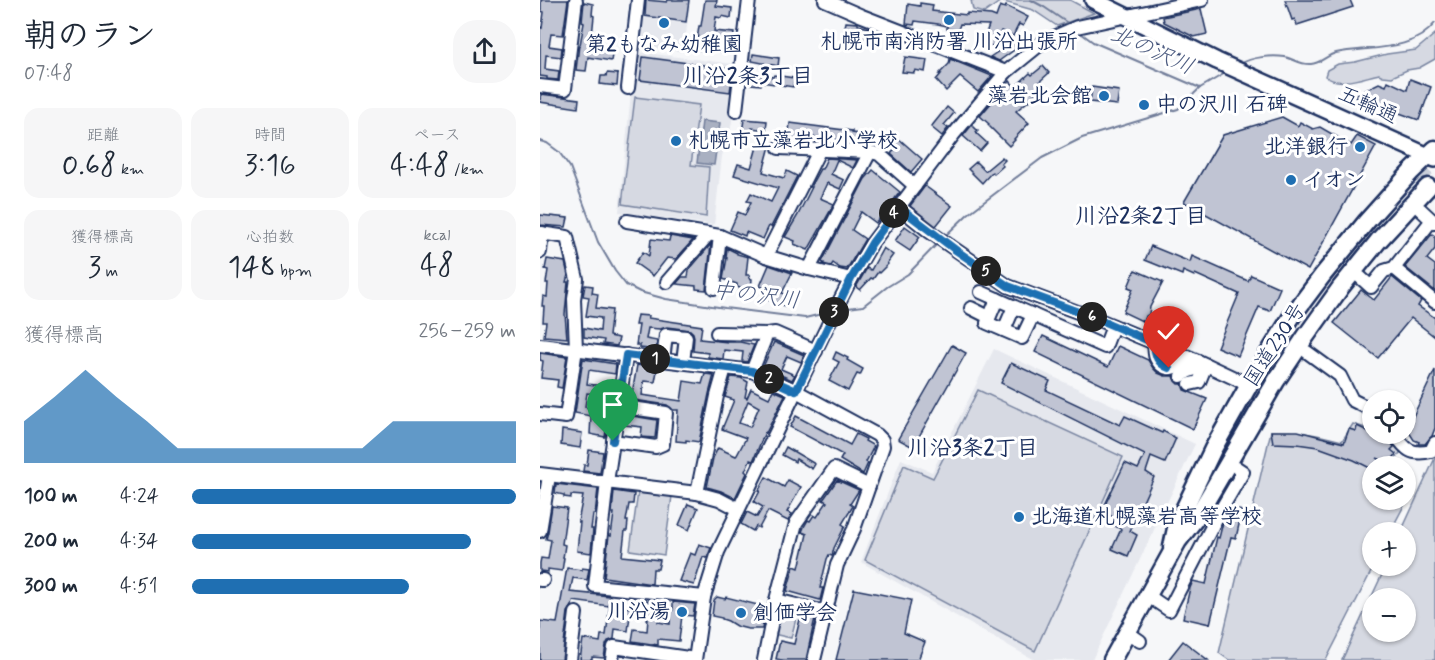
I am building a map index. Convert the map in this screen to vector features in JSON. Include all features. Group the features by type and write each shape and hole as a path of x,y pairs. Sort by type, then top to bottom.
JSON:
{"highway":[{"path":"1174,548 1177,524 1213,449 1292,316 1367,221 1411,172 1433,155"},
{"path":"1174,548 1193,534 1237,468 1307,352 1360,277 1429,218 1426,187"},
{"name":"国道230号","path":"1112,660 1133,636 1141,620 1147,595 1174,548 1180,529 1246,409 1288,341 1361,244 1426,187"}],"main road":[{"path":"1093,0 1124,16"},
{"name":"五輪通","path":"1124,16 1283,91 1433,155"}],"street":[{"path":"540,86 565,88 576,0"},
{"path":"628,88 638,0"},
{"path":"736,111 749,0"},
{"path":"825,0 1006,72"},
{"path":"612,660 614,647 695,659 704,597 718,552 851,279 872,243 1006,72 1043,42 1077,27 1202,0"},
{"path":"779,148 879,154 915,186"},
{"path":"766,256 820,149"},
{"path":"809,269 870,152"},
{"path":"899,207 930,232 1008,286 1113,326 1249,385"},
{"path":"1360,277 1371,287 1384,271 1394,268 1429,218"},
{"path":"627,220 714,236 766,256 851,279"},
{"path":"540,252 541,233 567,237 577,279 574,299 576,349 566,417 540,414"},
{"path":"667,282 714,236"},
{"path":"714,236 714,288"},
{"path":"1394,268 1435,302"},
{"path":"981,292 1105,347 1113,326"},
{"path":"997,299 987,322 1004,330 1022,338 1033,315"},
{"path":"1051,323 1058,305"},
{"path":"1004,330 1014,307"},
{"path":"971,308 989,317"},
{"path":"717,333 776,333 816,351"},
{"path":"752,371 766,334"},
{"path":"663,360 666,335 686,337 683,362"},
{"path":"1154,343 1157,360 1162,365 1169,368 1198,362"},
{"path":"540,345 752,371 796,391 877,435 882,440 883,446 854,529 837,565 814,660"},
{"path":"1307,352 1340,376 1352,400 1362,405"},
{"path":"626,355 607,482 595,586 704,597"},
{"path":"1185,380 1187,372 1195,369 1198,362"},
{"path":"697,493 725,368"},
{"path":"613,441 656,447 663,444 666,413 618,406"},
{"path":"1401,444 1416,453 1431,451 1435,443"},
{"path":"1147,595 1169,610 1243,472 1237,468"},
{"path":"764,660 776,600 796,523 834,469 868,486"},
{"path":"540,531 545,475 697,493 719,499 738,509"},
{"path":"776,600 825,612"},
{"path":"570,660 576,613"}],"shaded area":[{"name":"第2もなみ幼稚園","path":"643,0 690,0 684,52 637,45"},
{"path":"971,0 1070,0 1094,13 1057,26 1033,10 1001,1 984,13 973,10"},
{"path":"1435,34 1435,59 1419,68 1407,70 1392,77 1379,74 1337,81 1325,76 1327,70 1338,64 1416,50"},
{"name":"札幌市立藻岩北小学校","path":"638,52 741,65 731,127 722,156 714,225 619,212 631,93"},
{"path":"635,97 699,105 691,165 709,167 706,217 622,204"},
{"name":"北海道札幌藻岩高等学校","path":"994,349 1195,444 1092,660 1034,660 861,562 901,459 932,472"},
{"name":"北海道札幌藻岩高等学校","path":"978,390 1123,457 1035,651 865,560 904,465 933,478"},
{"path":"1353,424 1362,427 1362,444 1395,444 1402,450 1398,456 1362,456 1362,510 1402,510 1395,522 1362,522 1362,576 1369,576 1326,660 1229,660 1219,653 1271,431 1307,433 1342,441"},
{"path":"1435,458 1435,660 1342,660 1362,617 1362,642 1416,642 1416,588 1376,588 1381,576 1416,576 1416,522 1406,522 1411,510 1416,510 1416,499"},
{"path":"638,492 672,496 664,555 630,550"},
{"path":"781,607 798,611 791,638 773,634 777,610"}],"water":[{"path":"702,121 720,123 714,165 697,163"}],"building":[{"path":"541,0 568,0 563,35 551,34 549,46 562,48 561,57 546,55 545,69 559,71 558,80 540,76 540,27 542,28 544,12 541,11"},
{"path":"646,0 667,2 668,0 689,0 686,22 645,16"},
{"path":"705,0 717,0 716,6 732,8 731,18 716,17 714,31 734,33 733,42 730,41 729,53 687,49 688,39 697,40"},
{"path":"1285,0 1350,0 1353,7 1297,25 1295,19 1292,20"},
{"path":"584,2 593,4 591,46 613,49 611,61 588,57 586,71 576,70 584,23 582,22"},
{"path":"920,3 933,5 932,11 996,17 1000,6 1005,8 1006,6 1028,17 1023,26 1019,24 1013,36 1001,31 995,47 983,41 989,25 960,24 958,30 915,21 914,25 906,24 908,4 920,6"},
{"path":"1201,9 1207,34 1194,37 1164,22 1163,17"},
{"path":"846,22 858,23 858,25 869,28 867,42 859,40 860,32 844,31"},
{"path":"1017,39 1021,45 999,61 990,57"},
{"path":"753,54 779,58 778,66 752,61"},
{"path":"643,57 725,68 724,77 732,78 730,92 640,80"},
{"path":"905,57 927,60 925,72 915,70 914,73 902,72"},
{"path":"950,59 992,76 978,92 960,77 946,91 936,80 949,64"},
{"path":"1043,66 1049,73 1039,82 1041,85 1033,92 1038,96 1016,111 1029,123 1009,146 980,116 1010,81 1015,87 1030,73 1032,75"},
{"path":"607,73 618,74 617,86 600,84 601,76 606,76"},
{"path":"752,74 794,78 793,87 762,82 761,85 751,84"},
{"path":"1410,79 1431,87 1419,120 1391,110 1390,113 1353,96 1379,83 1386,86 1388,81 1407,90"},
{"name":"藻岩北会館","path":"1092,87 1119,91 1117,105 1090,102"},
{"path":"541,94 579,99 578,108 540,102"},
{"path":"947,107 954,113 944,125 948,128 942,136 931,127"},
{"path":"1282,117 1298,126 1300,122 1313,129 1320,127 1351,145 1357,136 1376,146 1308,270 1184,202 1223,135"},
{"path":"744,119 767,121 766,130 752,128 750,135 742,133"},
{"path":"790,123 852,131 852,133 867,135 866,143 803,136 803,141 788,139"},
{"path":"972,125 978,131 976,133 987,143 980,151 963,136"},
{"path":"898,138 922,159 911,172 891,154"},
{"path":"758,143 770,146 763,172 784,178 787,171 797,176 763,239 746,232 745,236 730,230 738,212 745,215 751,202 747,201 751,193 771,202 778,188 734,175 738,164 751,168"},
{"path":"1002,157 1005,160 1001,164 1003,166 994,174 992,172 982,183 968,169 976,162 985,171"},
{"path":"827,158 857,160 853,168 837,160 831,174 844,180 840,189 827,183 820,198 834,204 808,250 785,237"},
{"path":"873,170 900,192 876,223 861,212 852,230 865,239 847,269 840,268 833,263 831,266 823,264 865,179"},
{"path":"925,186 952,206 936,226 910,206"},
{"path":"540,215 568,218 566,227 540,225"},
{"path":"905,226 920,237 910,251 895,241"},
{"path":"1432,234 1435,236 1435,249 1427,259 1435,265 1435,291 1405,267"},
{"path":"670,236 693,240 676,259 667,258 653,276 635,263 643,252 649,256 651,239 669,241"},
{"path":"711,244 706,290 696,289 696,286 676,284 682,277 688,277 689,270"},
{"path":"1151,246 1190,262 1192,256 1248,281 1251,275 1280,288 1270,311 1259,307 1238,356 1217,347 1239,294 1195,274 1194,276 1183,271 1182,275 1145,260"},
{"path":"727,248 748,257 746,275 750,275 749,278 752,279 751,289 746,288 746,293 739,293 740,288 737,284 723,279"},
{"path":"883,248 893,255 888,264 860,290 856,287 867,268 871,270"},
{"path":"547,259 565,262 568,275 565,314 567,338 544,336 546,322 543,322 544,306 542,306 543,296 547,297 548,270 545,269"},
{"path":"769,265 792,273 782,293 794,297 791,306 768,300 771,291 760,286"},
{"path":"1135,270 1163,282 1144,322 1123,312 1133,289 1128,287"},
{"path":"1392,277 1421,301 1418,306 1435,318 1435,337 1411,318 1378,358 1334,323 1361,290 1374,300"},
{"path":"585,285 593,286 592,293 598,294 596,308 612,310 609,336 619,338 617,346 603,344 604,340 584,337 584,328 600,331 601,318 586,316 589,297 583,296"},
{"path":"637,315 702,326 700,339 754,345 747,362 742,361 743,352 724,350 723,359 708,357 708,353 693,351 694,337 690,330 667,327 648,328 646,339 657,341 656,351 640,348 640,345 636,345 639,325 635,325"},
{"path":"1043,336 1108,367 1118,346 1148,360 1158,373 1173,376 1178,384 1182,384 1184,390 1207,399 1193,429 1035,352"},
{"path":"774,342 804,355 801,362 787,356 781,369 795,375 792,380 763,367"},
{"path":"952,345 966,353 913,447 898,439"},
{"path":"836,352 863,369 860,375 857,374 848,391 829,381 839,362 833,359"},
{"path":"540,353 567,357 562,388 557,387 558,380 541,378 543,361 540,360"},
{"path":"583,359 616,364 615,374 589,370 587,384 613,387 612,396 587,393 585,407 609,411 605,437 590,434 591,416 575,413"},
{"path":"1011,363 1050,381 1046,390 1120,425 1125,416 1176,438 1165,463 1151,457 1146,472 1154,477 1130,531 1137,535 1128,556 1112,549 1121,529 1115,526 1118,520 1102,511 1125,463 1138,469 1145,455 1001,383"},
{"path":"637,365 648,367 647,370 657,371 655,382 644,381 642,395 681,401 684,381 702,384 705,374 714,375 699,442 676,441 678,410 673,410 667,405 628,399 629,393 632,394"},
{"path":"1435,370 1435,428 1425,444 1418,444 1419,442 1416,441 1416,410"},
{"path":"731,377 741,378 748,382 745,397 747,398 751,389 769,398 773,390 785,395 765,432 753,461 750,460 745,471 747,473 735,498 707,487 713,458 718,448 736,456 746,438 722,429 734,400 725,397","holes":["748,401 759,407 750,427 739,423"]},
{"path":"626,415 657,420 655,438 641,437 642,427 624,425"},
{"path":"796,416 850,445 856,434 866,439 865,441 874,446 863,474 840,460 843,455 790,427"},
{"path":"1357,426 1362,428 1362,444 1392,444 1394,447 1391,450 1396,454 1395,456 1362,456 1362,464 1318,447 1273,443 1271,431 1298,431 1344,443 1349,429 1356,431"},
{"path":"562,430 582,433 580,448 561,445"},
{"path":"786,447 815,464 812,469 796,459 795,462 782,455"},
{"path":"589,450 603,452 600,473 583,471 584,465 587,465"},
{"path":"766,477 784,487 788,480 801,487 787,512 792,514 788,521 768,511 759,528 756,526 753,531 741,524 747,512 757,517 763,507 754,502"},
{"path":"837,480 859,490 850,504 853,506 842,524 845,526 832,556 829,555 827,559 820,588 823,588 820,600 787,591 794,566 799,568 807,534 802,532 804,527 814,515 817,517 827,502 823,500"},
{"path":"556,484 598,489 591,529 593,529 591,553 577,551 580,522 578,522 583,496 571,495 571,498 555,493"},
{"path":"614,491 634,494 633,504 629,504 622,556 660,560 658,569 653,569 652,584 604,577 614,513 612,513"},
{"path":"688,504 698,508 689,530 679,525"},
{"path":"552,506 567,508 562,544 565,545 562,571 548,569 548,572 540,571 540,563 541,558 548,559 551,540 546,539"},
{"path":"1231,508 1242,511 1236,538 1231,537 1210,624 1183,618 1193,581 1206,584 1217,537 1219,538"},
{"path":"699,544 711,548 707,558 703,557 694,585 679,581 690,553 695,555"},
{"path":"567,568 589,569 587,580 573,578 570,592 610,596 609,606 573,601 568,612 562,660 540,660 540,621 557,623"},
{"path":"854,589 911,600 904,633 925,642 918,660 836,660"},
{"name":"創価学会","path":"717,597 766,607 762,629 736,626 722,618 712,616 714,600"},
{"path":"636,600 660,601 658,622 670,624 673,602 695,604 693,616 682,615 679,641 658,639 658,645 632,641 634,629 647,631 647,613 635,612"},
{"path":"610,604 631,608 628,631 615,629 614,639 608,641 606,645 604,658 592,657 592,660 580,660 583,639 600,642 601,635 606,635"},
{"path":"801,615 815,618 806,660 776,659 780,641 794,644"},
{"path":"1183,641 1208,660 1168,660"}],"waterway":[{"name":"北の沢川","path":"1031,0 1069,24"},
{"name":"北の沢川","path":"1240,64 1256,58 1274,56 1285,57 1304,64 1314,64 1336,53 1402,44 1425,33 1435,23"},
{"name":"北の沢川","path":"1078,31 1093,42 1200,88"},
{"name":"中の沢川","path":"944,237 968,214 1042,158 1082,138 1178,109 1200,88 1227,72"},
{"name":"中の沢川","path":"540,141 559,152 570,167 598,242 626,285 640,292 666,299 725,308 805,318 830,312"},
{"name":"中の沢川","path":"841,309 863,306 908,274 938,243"}],"tunnel":[{"path":"1416,181 1435,160"}],"place":[{"name":"札幌市南消防署 川沿出張所","path":"949,20"},
{"name":"第2もなみ幼稚園","path":"664,23"},
{"name":"藻岩北会館","path":"1104,96"},
{"name":"中の沢川 石碑","path":"1144,105"},
{"name":"札幌市立藻岩北小学校","path":"676,141"},
{"name":"北洋銀行","path":"1360,147"},
{"name":"イオン","path":"1291,180"},
{"name":"北海道札幌藻岩高等学校","path":"1019,517"},
{"name":"川沿湯","path":"682,612"},
{"name":"創価学会","path":"741,613"}],"district":[{"name":"川沿2条3丁目","path":"748,77"},
{"name":"川沿2条2丁目","path":"1141,217"},
{"name":"川沿3条2丁目","path":"973,449"}],"route":[{"path":"613,441 626,355 752,371 796,391 851,279 872,243 899,207 930,232 1008,286 1154,343 1157,360 1169,368"}]}
